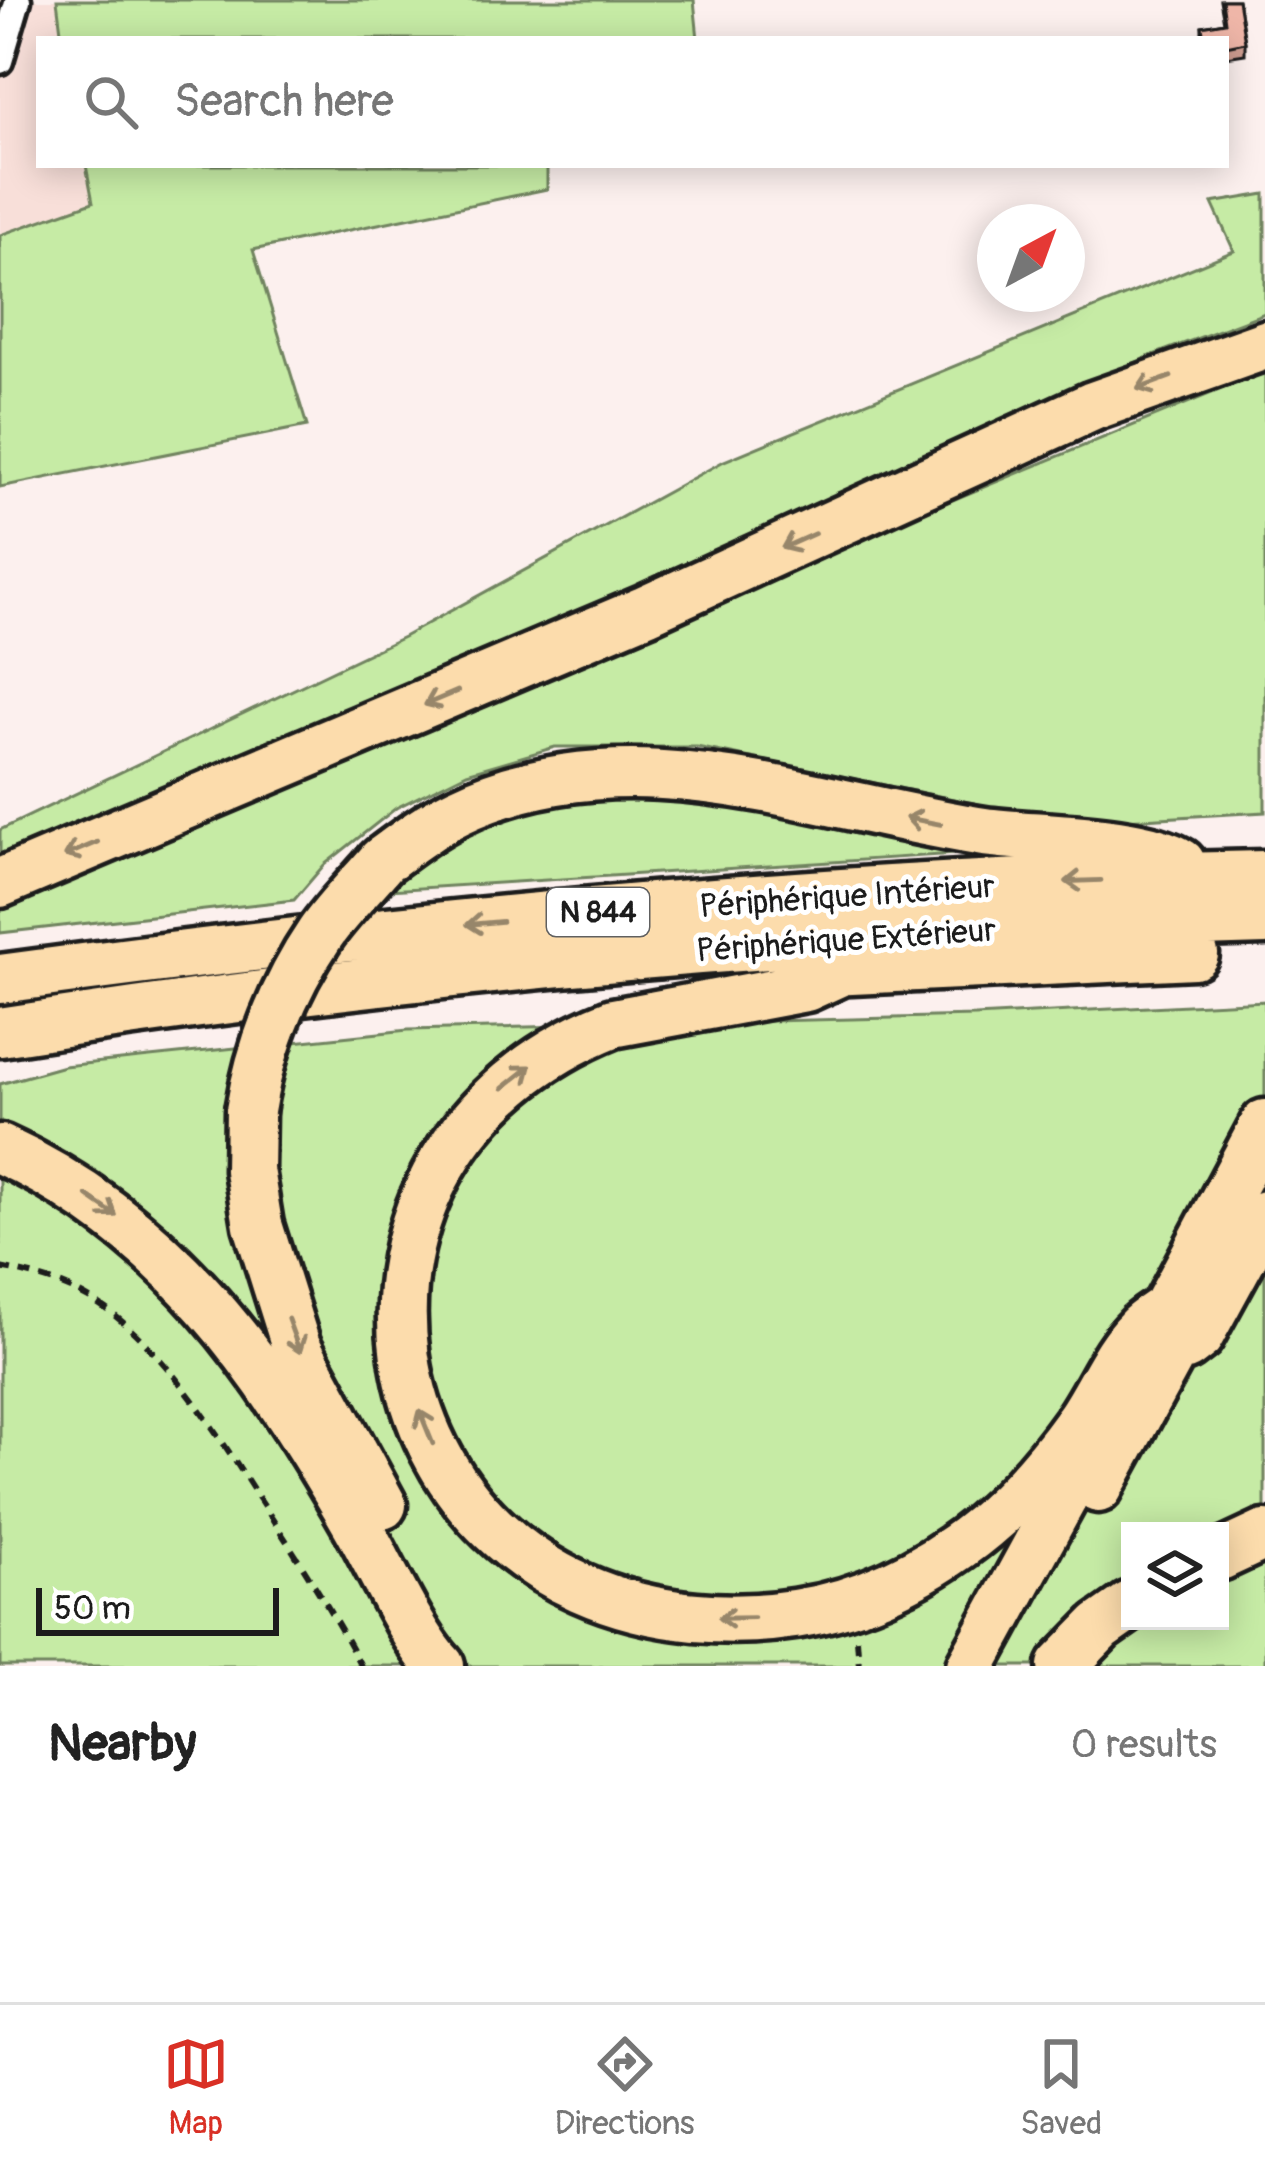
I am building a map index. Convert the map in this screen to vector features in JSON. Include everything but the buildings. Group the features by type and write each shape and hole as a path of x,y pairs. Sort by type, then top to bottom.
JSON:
{"highway":[{"path":"0,883 646,610 1093,406 1265,345"},
{"path":"460,1666 412,1558 296,1346 258,1225 249,1170 250,1111 257,1067 271,1028 320,934 382,861 455,812 496,794 586,774 639,772 712,779 960,828 1139,848 1174,859 1199,876"},
{"name":"Périphérique Intérieur","path":"0,979 207,950 806,895 1265,875"},
{"name":"Périphérique Extérieur","path":"0,1032 197,1002 466,970 842,937 1265,920"},
{"path":"466,970 485,995 692,978 1265,952"},
{"path":"841,971 806,987 613,1023 585,1034 504,1087 451,1146 416,1216 401,1293 402,1340 409,1382 426,1429 457,1487 480,1517 537,1567 604,1599 650,1611 717,1619 765,1618 851,1600 924,1569 989,1525 1032,1482 1078,1422 1136,1331 1167,1308"},
{"path":"970,1666 1265,1124"},
{"path":"0,1149 74,1186 121,1219 175,1267 223,1320 301,1428 440,1666"},
{"path":"1000,1666 1265,1180"},
{"path":"1168,1360 1199,1336 1265,1215"},
{"path":"1229,1552 1265,1535"},
{"path":"1062,1666 1121,1612"}],"street":[{"path":"0,61 19,0"}],"path":[{"path":"0,1268 49,1278 105,1308 164,1364 221,1439 361,1666"}],"shaded area":[{"path":"0,0 57,0 62,36 36,36 36,168 87,168 93,202 0,235"}],"green space":[{"path":"57,0 694,0 698,36 62,36"},
{"path":"87,168 547,168 547,189 253,250 307,426 0,487 0,235 93,202"},
{"path":"1265,194 1265,313 1148,357 542,628 0,858 0,830 403,637 724,461 1234,251 1212,203"},
{"path":"1265,371 1265,812 1071,823 697,747 555,747 467,773 396,808 324,865 294,900 0,933 0,906"},
{"path":"683,789 952,840 957,854 389,890 453,836 535,800"},
{"path":"1265,1001 1265,1666 0,1666 0,1084 64,1066 408,1030 975,1016"}]}
